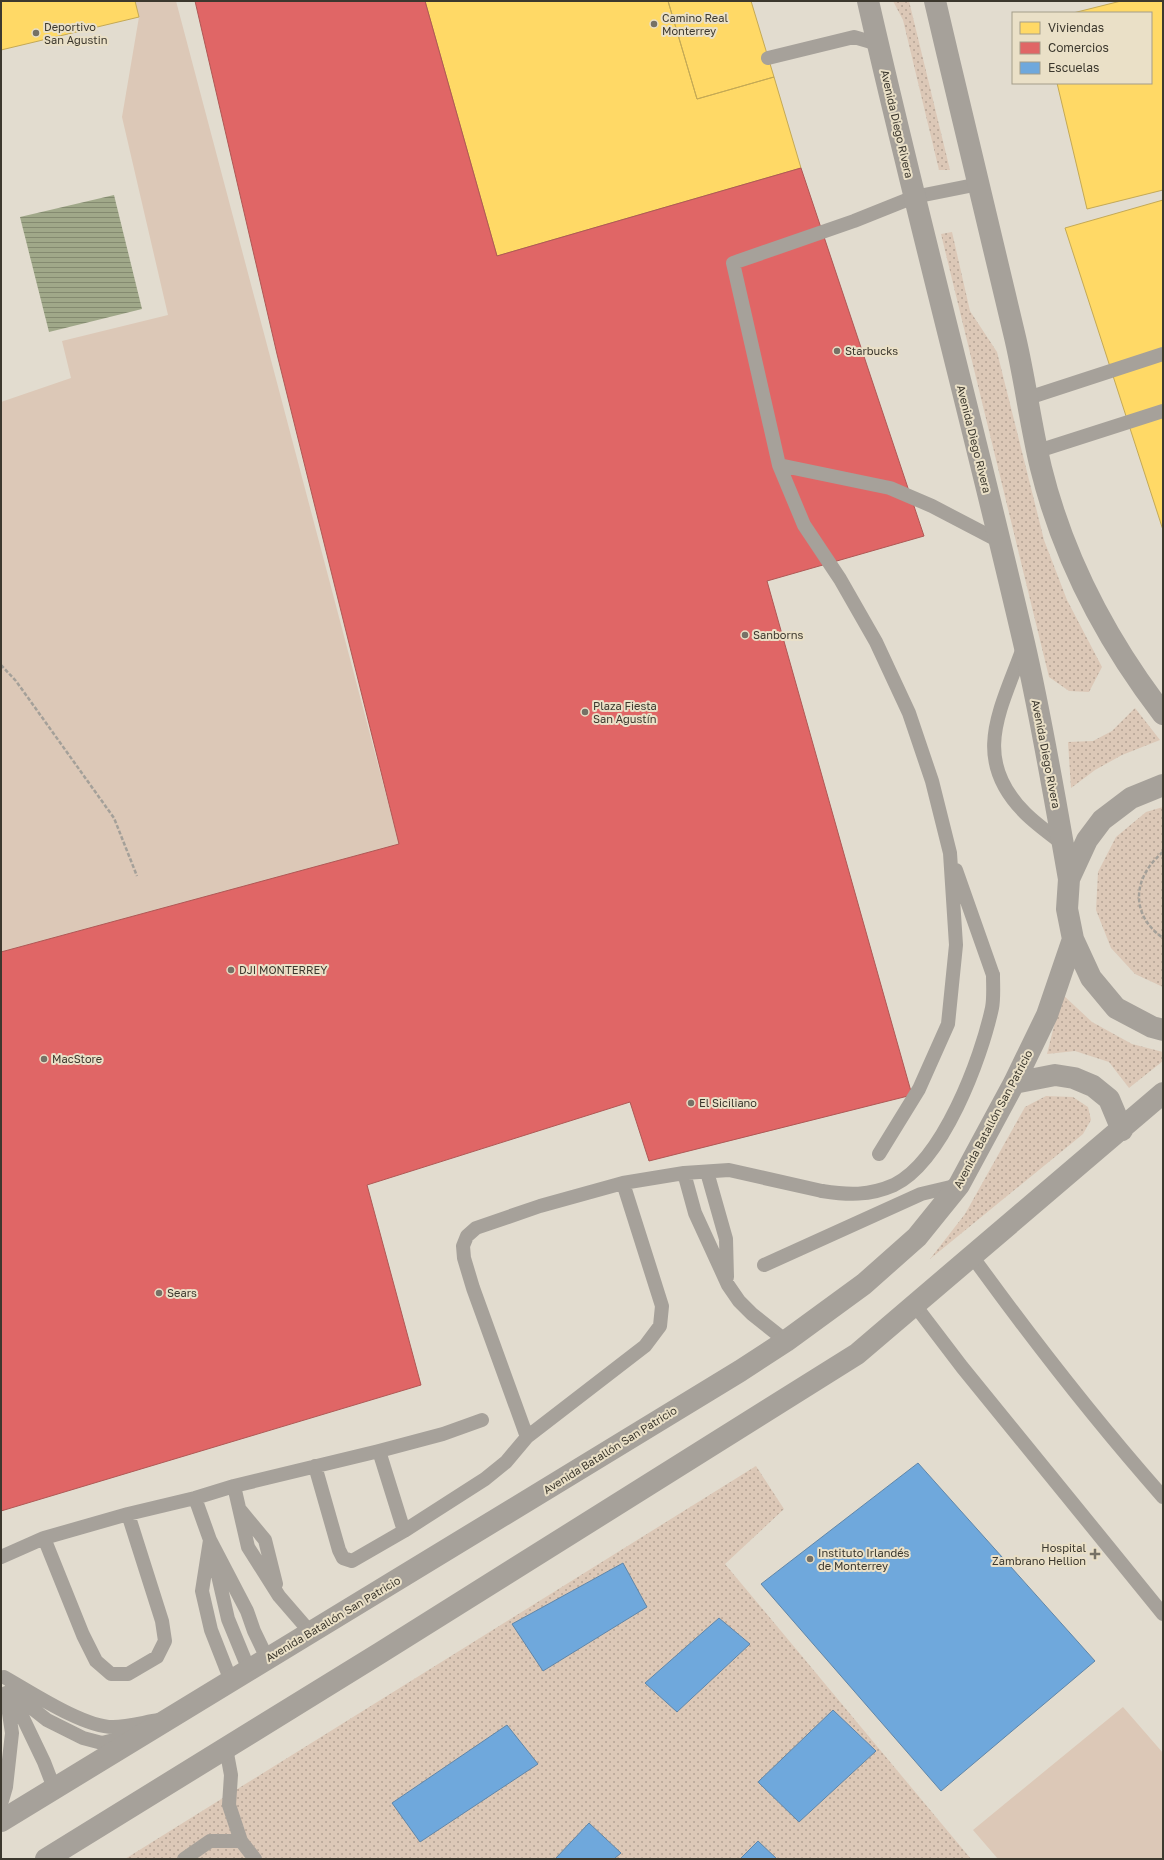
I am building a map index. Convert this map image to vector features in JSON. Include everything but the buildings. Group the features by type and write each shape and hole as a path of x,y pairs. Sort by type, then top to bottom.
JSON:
{"street":[{"name":"Avenida Diego Rivera","path":"868,1 914,197 1024,644 1041,722 1069,878"},
{"path":"935,1 1022,366 1038,451 1057,522 1078,574 1102,622 1134,676 1163,714"},
{"path":"1163,785 1131,798 1102,820 1087,840 1069,878 1067,909 1073,939 1091,978 1116,1008 1152,1027 1163,1030"},
{"name":"Avenida Batallón San Patricio","path":"1,1821 145,1732 311,1633 786,1341 864,1284 917,1237 959,1185 1014,1083 1047,1015 1073,939"},
{"path":"1014,1083 1055,1075 1074,1078 1093,1086 1109,1100 1122,1130"},
{"path":"46,1859 857,1354 914,1304 1163,1095"}],"lane":[{"path":"768,58 854,37 878,44"},
{"path":"527,1437 473,1288 464,1258 463,1246 467,1236 476,1228 491,1221 623,1183 684,1173 729,1170 848,1195 872,1192 894,1185 913,1172 934,1147 954,1112 968,1082 985,1037 993,1006 993,975 950,853 932,781 909,713 876,642 840,579 804,525 779,465 733,263 854,221 914,197 979,184"},
{"path":"1028,398 1163,354"},
{"path":"1038,451 1163,411"},
{"path":"779,465 890,488 932,506 999,541"},
{"path":"1024,644 996,722 993,741 994,762 997,773 1015,802 1025,814 1063,844"},
{"path":"879,1154 918,1089 948,1024 956,945 950,853"},
{"path":"707,1172 726,1239 728,1285"},
{"path":"684,1173 695,1213 728,1285 739,1301 752,1314 786,1341"},
{"path":"316,1466 339,1550 343,1558 352,1561 404,1531 485,1479 506,1462 527,1437 645,1346 660,1326 662,1306 623,1183"},
{"path":"764,1265 921,1194 959,1185"},
{"path":"972,1256 1114,1442 1163,1497"},
{"path":"914,1304 975,1383 1163,1614"},
{"path":"1,1557 44,1538 128,1514 195,1498 234,1486 379,1451 443,1434 482,1420"},
{"path":"379,1451 404,1531"},
{"path":"234,1486 248,1547 280,1596 311,1633"},
{"path":"195,1498 210,1540 247,1611 254,1631 268,1658"},
{"path":"44,1538 83,1635 96,1661 111,1674 128,1674 157,1657 165,1641 162,1621 128,1514"},
{"path":"210,1540 240,1675"},
{"path":"210,1540 202,1591 211,1630 240,1675"},
{"path":"1,1698 3,1672"},
{"path":"3,1672 74,1716 104,1726 113,1727 169,1718"},
{"path":"3,1672 33,1709 47,1720 83,1738 102,1743 145,1732"},
{"path":"3,1672 44,1762 54,1788"},
{"path":"1,1804 6,1787 12,1734 3,1672"},
{"path":"226,1748 231,1776 229,1805 241,1841 255,1859"},
{"path":"184,1859 210,1841 241,1841"}],"path":[{"path":"1,665 16,681 114,818 137,876"},
{"path":"1163,852 1149,865 1144,873 1139,890 1140,906 1146,923 1153,931 1163,938"}],"shaded area":[{"path":"135,1 176,1 399,844 1,952 1,402 71,378 62,341 168,315 122,117 139,17"},
{"path":"893,1 909,1 950,170 939,170 903,20"},
{"path":"114,195 142,309 49,332 20,217"},
{"path":"952,232 970,311 997,352 1044,540 1067,600 1102,667 1089,692 1069,691 1049,677 941,234"},
{"path":"1135,708 1160,740 1122,755 1095,770 1071,788 1068,742 1093,741 1112,731"},
{"path":"1163,807 1163,987 1135,974 1111,948 1096,910 1098,872 1116,837 1146,812"},
{"path":"1062,994 1092,1022 1132,1044 1163,1052 1163,1061 1129,1088 1109,1062 1075,1051 1047,1054"},
{"path":"1046,1096 1073,1097 1088,1107 1091,1120 1083,1134 930,1259 965,1214 1025,1107"},
{"path":"756,1466 784,1509 725,1564 971,1859 125,1859"},
{"path":"1123,1707 1163,1753 1163,1859 998,1859 973,1830"}],"place":[{"name":"Camino Real Monterrey","path":"654,24"},
{"name":"Deportivo San Agustin","path":"36,33"},
{"name":"Starbucks","path":"837,351"},
{"name":"Sanborns","path":"745,635"},
{"name":"Plaza Fiesta San Agustín","path":"585,712"},
{"name":"DJI MONTERREY","path":"231,970"},
{"name":"MacStore","path":"44,1059"},
{"name":"El Siciliano","path":"691,1103"},
{"name":"Sears","path":"159,1293"},
{"name":"Hospital Zambrano Hellion","path":"1095,1554"},
{"name":"Instituto Irlandés de Monterrey","path":"810,1559"}]}
